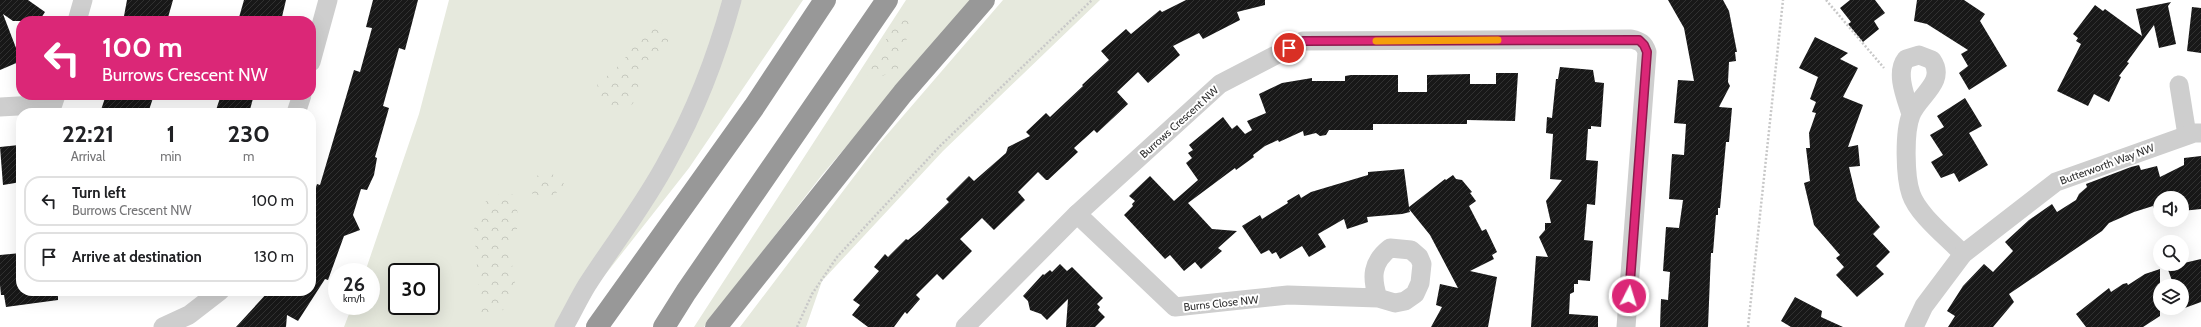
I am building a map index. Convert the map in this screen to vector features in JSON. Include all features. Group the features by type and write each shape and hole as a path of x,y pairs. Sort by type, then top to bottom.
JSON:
{"highway":[{"path":"596,327 754,107 825,0"},
{"path":"664,327 686,292 888,0"},
{"path":"716,327 893,105 984,0"}],"street":[{"path":"78,16 83,0"},
{"path":"316,44 328,0"},
{"path":"564,327 587,286 635,215 669,160 697,100 732,0"},
{"name":"Burrows Crescent NW","path":"965,327 1078,214 1220,84 1303,41 1639,40 1644,45 1647,52 1626,327"},
{"path":"1911,114 1904,92 1901,74 1903,63 1912,56 1926,56 1936,65 1935,79 1911,114 1908,133 1908,173 1911,194 1918,207 1963,254"},
{"path":"2179,85 2194,134"},
{"path":"0,107 48,100"},
{"name":"Butterworth Way NW","path":"1914,327 1924,306 1963,254 2056,182 2194,134"},
{"name":"Burns Close NW","path":"1078,214 1175,307 1288,296 1378,298"},
{"path":"163,327 189,315 214,296"}],"path":[{"path":"797,327 812,294 837,256 940,146 1092,0"},
{"path":"1748,327 1783,0"},
{"path":"1826,0 1887,73 1901,74"}],"green space":[{"path":"449,0 803,0 689,168 564,327 344,327 349,315 380,315 380,263 368,263 419,114"},
{"path":"906,0 971,0 822,175 704,327 694,327"},
{"path":"1003,0 1100,0 943,151 822,281 806,327 740,327 878,145"},
{"path":"909,15 917,21 895,60 901,67 874,80 865,73 877,61 890,30"},
{"path":"655,21 668,27 668,46 657,64 641,68 637,96 629,110 602,108 597,84 624,60 641,29"},
{"path":"552,174 564,181 563,188 546,200 529,192 534,176"},
{"path":"502,193 515,195 519,224 509,246 515,283 503,310 481,316 474,229 485,202"}],"building":[{"path":"0,0 28,0 45,12 42,16 16,16 16,21 13,21 3,14 16,48 16,63 0,70"},
{"path":"127,0 173,0 168,16 124,16"},
{"path":"244,0 286,0 282,16 239,16"},
{"path":"373,0 418,0 405,50 399,48 383,106 389,108 375,157 377,158 374,175 367,190 361,189 353,215 360,230 344,236 334,263 328,263 328,280 325,279 316,293 316,187 317,184 320,185 354,70 360,72 372,28 366,27"},
{"path":"1186,0 1265,0 1265,5 1237,12 1240,20 1203,39 1199,33 1173,46 1180,55 1148,83 1138,72 1117,92 1128,104 1097,133 1094,130 1074,148 1078,152 1048,180 1046,180 1038,172 1018,192 1025,200 994,230 982,218 960,239 972,251 943,280 937,274 916,295 920,299 907,314 905,312 894,327 868,327 852,315 860,305 853,300 879,271 874,267 885,254 888,257 906,239 908,240 920,230 949,202 946,199 969,176 974,181 1006,153 1008,147 1030,136 1026,132 1046,113 1050,117 1109,60 1101,51 1126,29 1131,34 1160,10 1162,12"},
{"path":"1668,0 1723,0 1729,11 1737,52 1735,52 1736,61 1729,62 1728,82 1730,86 1719,107 1732,108 1729,142 1726,142 1720,208 1718,208 1718,215 1716,215 1713,253 1711,253 1708,327 1660,327 1661,299 1668,300 1670,272 1663,271 1666,227 1679,228 1683,200 1669,199 1672,154 1684,155 1686,124 1674,123 1678,80 1694,81 1684,28"},
{"path":"1850,0 1875,0 1885,13 1874,21 1879,29 1863,42 1848,24 1851,22 1840,8"},
{"path":"1917,0 1964,0 1985,14 1980,21 2007,66 1969,90 1959,73 1968,66 1961,54 1968,50 1927,24 1914,21"},
{"path":"2171,2 2168,6 2176,44 2159,48 2154,25 2127,62 2129,63 2119,76 2121,77 2109,102 2094,94 2088,106 2057,91 2081,44 2076,41 2078,38 2073,34 2095,5 2103,11 2105,9 2142,36 2136,9"},
{"path":"2192,7 2201,8 2201,53 2187,51"},
{"path":"1815,37 1848,53 1840,59 1858,68 1843,97 1863,105 1848,147 1858,145 1860,166 1849,167 1857,200 1880,227 1873,234 1890,252 1876,266 1884,274 1857,297 1836,275 1844,267 1836,258 1840,255 1814,225 1804,183 1810,181 1806,148 1810,148 1809,133 1816,113 1812,112 1816,102 1810,99 1818,77 1799,68"},
{"path":"1560,67 1593,70 1595,82 1604,83 1601,127 1591,126 1591,129 1588,129 1586,160 1598,161 1595,205 1587,204 1584,240 1593,241 1590,281 1578,280 1578,284 1574,284 1574,292 1570,294 1569,314 1598,316 1598,327 1531,327 1536,256 1548,257 1539,237 1545,230 1545,223 1551,223 1546,201 1562,180 1550,179 1553,134 1546,133 1547,117 1552,118 1556,79 1558,79"},
{"path":"1496,73 1518,73 1515,121 1467,120 1467,124 1373,124 1373,130 1329,130 1326,135 1320,136 1316,133 1304,136 1303,131 1279,142 1278,140 1265,146 1253,155 1254,157 1236,170 1235,168 1188,203 1212,229 1237,231 1218,248 1222,251 1201,269 1195,262 1184,271 1170,255 1165,259 1124,215 1133,206 1132,204 1135,201 1129,196 1150,176 1174,201 1198,180 1186,163 1192,158 1188,153 1193,150 1189,145 1223,117 1232,129 1237,125 1245,134 1252,130 1247,121 1266,113 1259,94 1282,83 1312,78 1312,81 1345,81 1345,76 1351,75 1398,75 1398,92 1427,92 1427,75 1470,74 1470,84 1496,84"},
{"path":"1965,98 1982,126 1969,133 1988,165 1959,182 1954,173 1941,178 1931,162 1943,155 1930,135 1944,127 1937,116"},
{"path":"104,100 152,100 150,108 102,108"},
{"path":"219,100 253,100 250,108 217,108"},
{"path":"16,145 16,183 3,185 0,147"},
{"path":"2201,156 2201,209 2189,210 2189,191 2153,191 2153,206 2134,212 2109,223 2102,231 2009,294 2014,302 1993,327 1948,327 1955,316 1947,311 1963,286 1984,264 1993,272 2013,251 2005,242 2029,220 2052,204 2057,212 2076,200 2079,194 2087,187 2086,184 2139,165 2141,170 2157,166 2160,177 2184,165 2184,158"},
{"path":"1404,169 1409,207 1445,179 1446,180 1453,175 1456,179 1462,180 1472,192 1470,193 1476,201 1469,206 1482,231 1486,229 1497,252 1492,255 1494,259 1470,271 1497,277 1488,327 1431,327 1442,307 1436,305 1440,284 1458,288 1430,235 1409,209 1410,212 1402,214 1367,217 1368,222 1347,229 1344,219 1318,234 1326,247 1309,257 1302,246 1280,259 1276,252 1272,254 1269,250 1261,254 1242,226 1260,215 1262,219 1288,203 1287,201 1299,194 1301,198 1311,192 1368,175 1368,172"},
{"path":"16,253 16,296 58,296 58,300 6,307 4,295 1,295 0,255"},
{"path":"2201,259 2201,302 2189,306 2189,279 2171,279 2168,271 2189,271 2189,262"},
{"path":"1060,264 1067,271 1072,267 1103,298 1097,304 1100,307 1098,310 1105,317 1095,327 1066,327 1068,299 1047,320 1041,314 1030,310 1028,301 1023,296 1043,274 1044,275 1050,270 1052,272"},
{"path":"2160,271 2160,279 2153,279 2153,315 2160,316 2143,327 2086,327 2076,314 2109,288 2111,292 2123,284 2127,283 2128,285 2145,274"},
{"path":"264,296 314,296 298,321 287,315 286,327 236,327"},
{"path":"1795,297 1822,311 1821,317 1843,327 1791,327 1781,321"}],"slow traffic":[{"path":"1376,41 1498,40"}],"route":[{"path":"1289,48 1303,41 1639,40 1644,45 1647,52 1629,296"}]}
